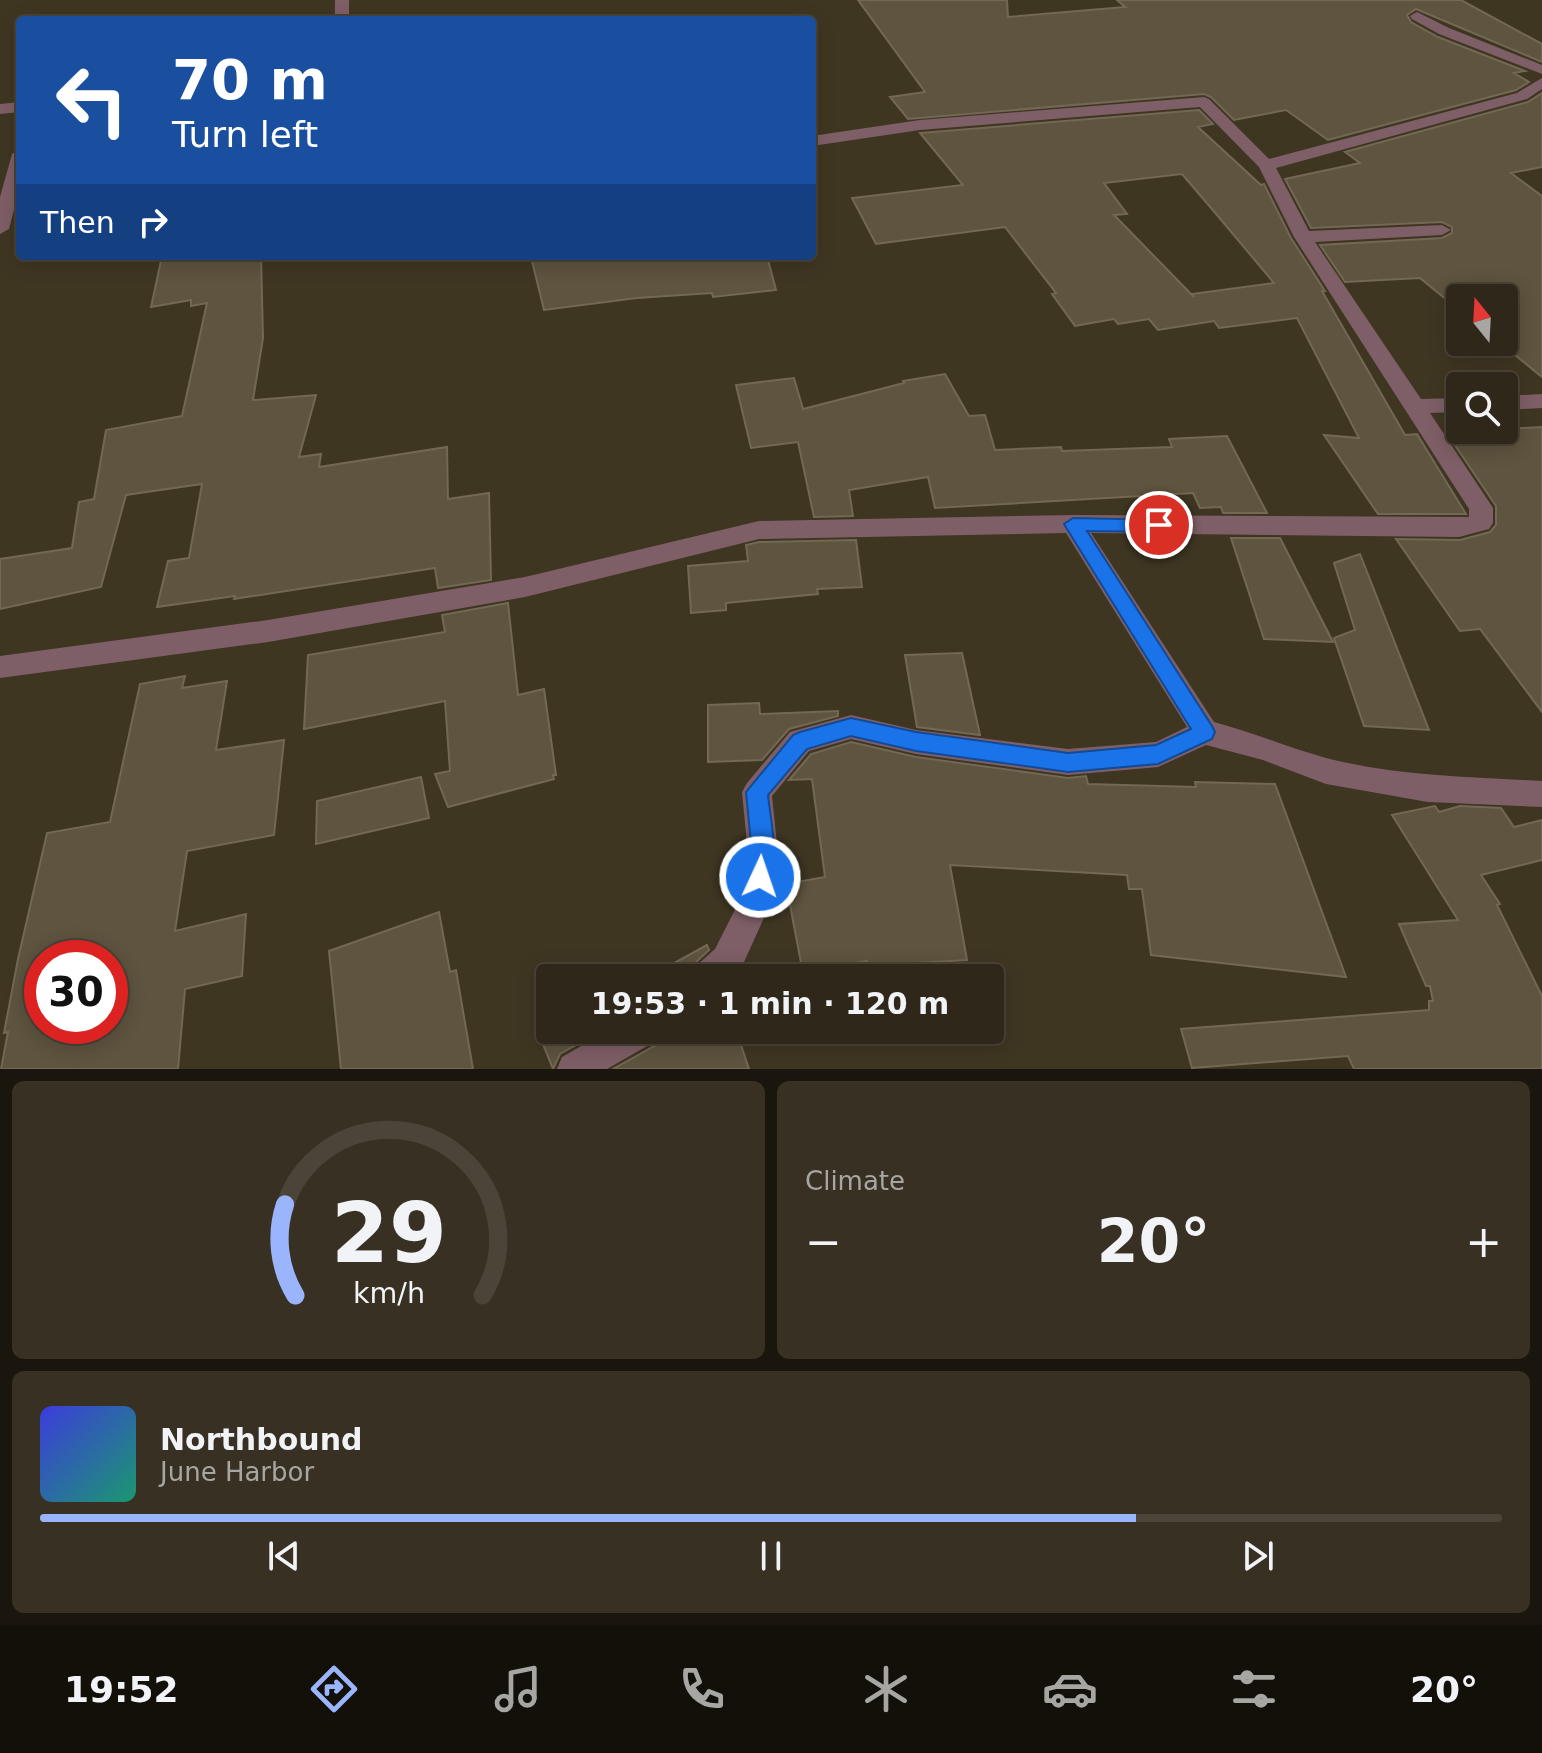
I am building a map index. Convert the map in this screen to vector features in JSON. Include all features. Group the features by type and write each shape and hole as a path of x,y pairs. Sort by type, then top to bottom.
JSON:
{"street":[{"path":"1417,16 1444,31 1542,70"},
{"path":"1266,165 1522,96 1542,82"},
{"path":"1522,96 1542,109"},
{"path":"0,667 268,631 525,587 759,530 1073,524 1459,528 1481,523 1481,508 1303,237 1266,165 1204,102 920,125 816,140"},
{"path":"0,229 16,169"},
{"path":"1303,237 1442,230"},
{"path":"1518,402 1542,401"},
{"path":"1413,407 1446,406"},
{"path":"1073,524 1205,732"},
{"path":"724,964 756,900 763,854 757,792 800,741 851,727 916,742 1068,762 1158,754 1205,732 1264,748 1326,771 1428,789 1542,794"},
{"path":"574,1069 618,1044"}],"building":[{"path":"858,0 1007,0 1008,17 1125,7 1117,0 1461,0 1542,44 1542,62 1416,9 1407,15 1411,22 1438,37 1525,71 1514,73 1529,82 1516,90 1328,140 1286,110 1234,120 1204,94 908,119 890,97 925,92"},
{"path":"1542,93 1542,167 1511,173 1542,196 1542,377 1516,356 1518,284 1446,284 1446,299 1420,278 1345,282 1320,245 1442,238 1452,233 1452,227 1442,222 1311,228 1285,179 1360,163 1345,152 1528,102"},
{"path":"1199,110 1213,124 1198,127 1261,185 1264,184 1291,238 1325,291 1322,291 1405,435 1417,434 1466,514 1378,514 1324,435 1359,438 1297,318 1219,328 1214,321 1158,330 1149,319 1118,324 1114,319 1075,326 1052,294 1056,293 1005,227 876,244 852,198 963,185 920,133","holes":["1182,174 1274,283 1192,294 1194,297 1114,215 1127,214 1104,183"]},
{"path":"161,260 261,260 263,338 253,400 316,395 299,457 321,454 319,467 447,447 448,499 489,493 491,580 438,588 435,568 234,599 235,596 157,607 168,561 189,558 202,484 126,495 101,587 0,609 0,559 72,548 79,502 94,499 106,430 182,416 207,303 191,306 191,300 151,307"},
{"path":"768,260 776,290 713,297 712,293 637,298 544,310 532,261"},
{"path":"945,374 969,416 985,415 995,450 1172,447 1169,439 1227,436 1267,513 1223,513 1221,507 1200,508 1193,493 935,508 928,477 849,490 853,516 814,517 798,442 751,448 736,385 794,378 803,409 903,381"},
{"path":"1542,427 1542,712 1480,629 1460,631 1396,539 1460,540 1490,532 1496,525 1496,506 1454,444 1518,444 1518,428"},
{"path":"1231,538 1280,538 1333,642 1264,639"},
{"path":"856,540 862,587 817,589 818,594 726,603 726,610 691,613 688,566 748,561 746,545 759,542"},
{"path":"1360,554 1429,730 1364,726 1334,638 1355,630 1334,563"},
{"path":"508,603 518,695 544,689 556,775 553,775 554,779 448,807 435,774 450,771 445,701 304,729 308,655 445,632 442,615"},
{"path":"962,653 980,735 917,727 905,655"},
{"path":"185,676 182,688 227,681 216,750 284,740 274,835 187,851 175,931 246,914 242,976 185,989 178,1069 1,1069 8,1032 4,1033 18,959 47,833 110,822 140,684"},
{"path":"759,703 760,714 838,711 838,716 789,729 762,760 708,762 708,705"},
{"path":"851,742 916,757 1068,778 1086,776 1088,784 1196,787 1195,782 1275,784 1346,977 1151,955 1142,889 1129,889 1127,875 950,865 967,960 901,964 868,964 867,961 801,964 786,884 825,877 812,779 789,780 811,754"},
{"path":"421,777 429,818 316,844 317,801"},
{"path":"1435,806 1439,812 1460,806 1501,808 1514,827 1542,820 1542,860 1481,875 1500,904 1497,905 1542,996 1542,1069 1354,1069 1348,1056 1192,1068 1181,1029 1429,1010 1429,1001 1433,1001 1430,986 1426,986 1399,924 1458,920 1392,815"},
{"path":"439,912 450,972 456,970 473,1069 341,1069 329,951"},
{"path":"707,945 709,950 694,964 672,964"},
{"path":"543,1044 578,1044 560,1054 553,1069"},
{"path":"741,1044 749,1069 613,1069 656,1045"}],"route":[{"path":"760,877 763,854 757,792 800,741 851,727 916,742 1068,762 1158,754 1205,732 1073,524 1159,525"}]}
